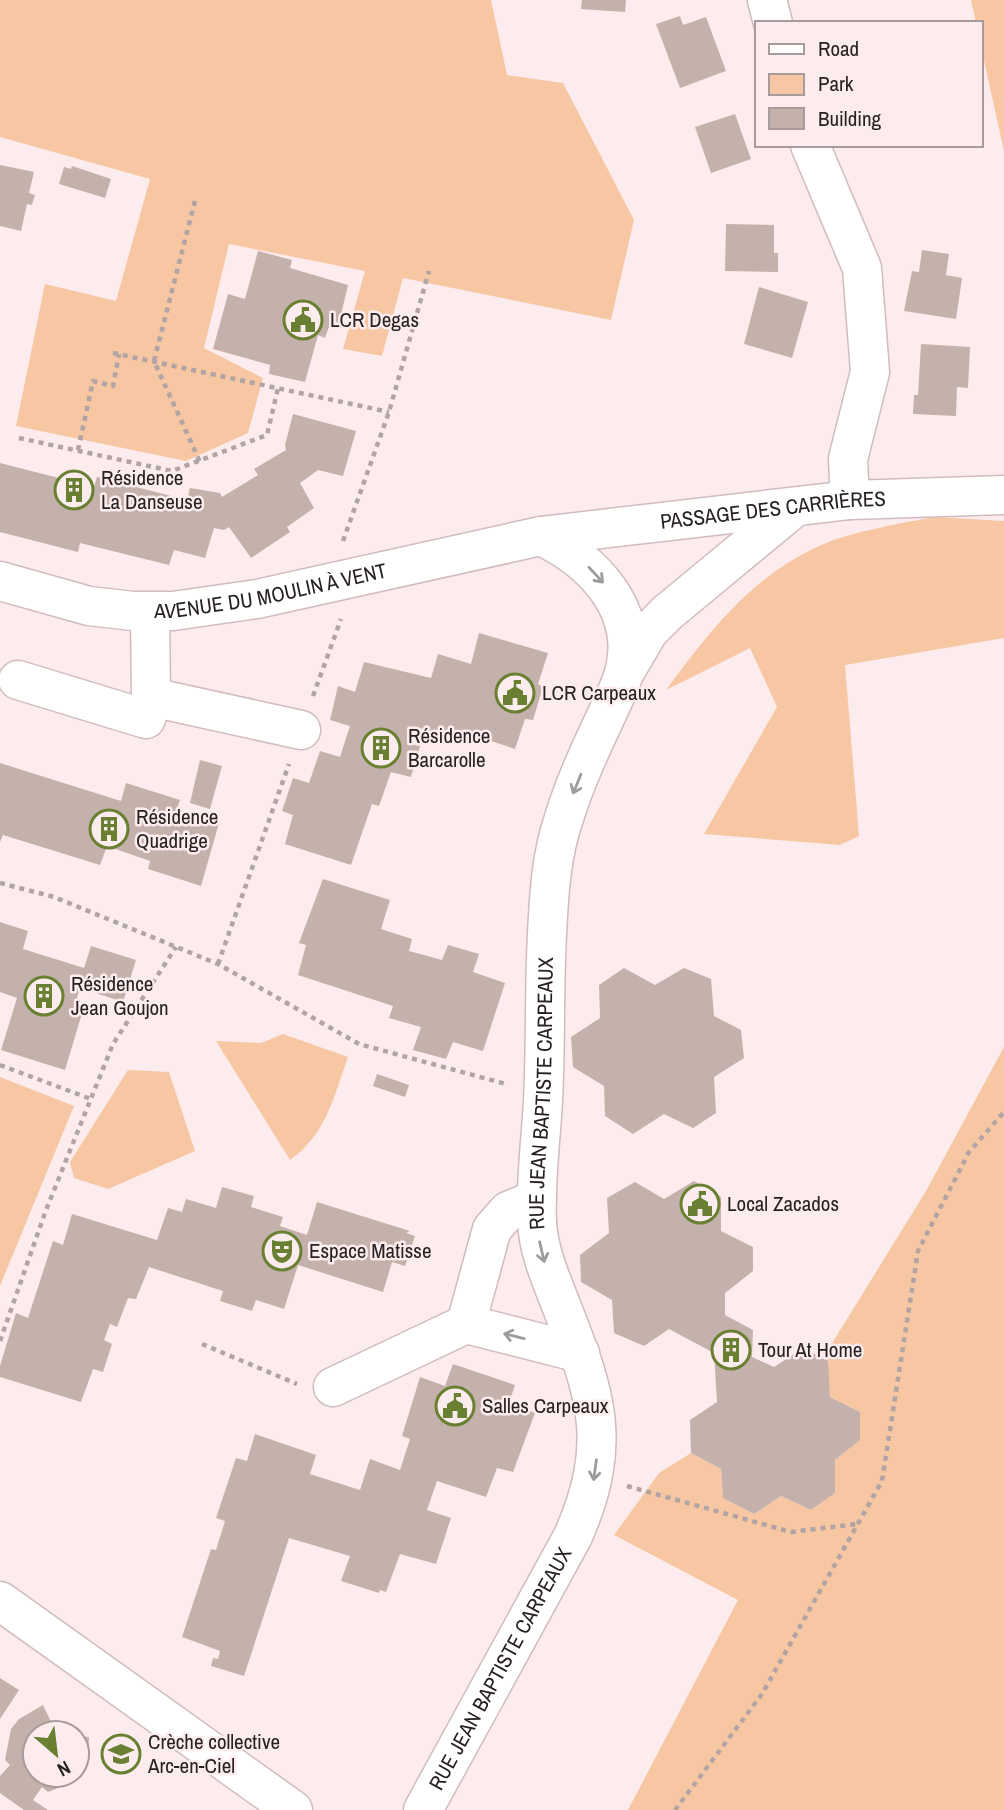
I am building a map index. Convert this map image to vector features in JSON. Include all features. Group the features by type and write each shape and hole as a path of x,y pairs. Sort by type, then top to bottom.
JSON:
{"street":[{"path":"767,0 772,21"},
{"path":"811,147 862,268 870,372 848,459 849,500"},
{"name":"PASSAGE DES CARRIÈRES","path":"541,536 849,500 1004,495"},
{"name":"RUE JEAN BAPTISTE CARPEAUX","path":"423,1810 546,1590 582,1516 594,1477 596,1418 587,1373 543,1258 537,1199 543,1097 544,992 552,870 567,808 625,672 649,631 794,507"},
{"name":"AVENUE DU MOULIN À VENT","path":"0,581 89,606 150,612 227,605 541,536"},
{"name":"RUE JEAN BAPTISTE CARPEAUX","path":"541,536 580,558 608,587 628,643 625,672"},
{"path":"18,680 146,719 151,696 150,612"},
{"path":"151,696 301,730"},
{"path":"466,1324 492,1229 508,1211 537,1199"},
{"path":"333,1387 466,1324 580,1353"},
{"path":"0,1601 293,1810"}],"path":[{"path":"195,201 154,362 200,462"},
{"path":"218,964 343,614 338,554 388,412 429,271"},
{"path":"78,450 93,381 113,386 116,354 388,412"},
{"path":"19,438 172,471 267,435 278,388"},
{"path":"0,883 54,897 218,964 359,1044 515,1086 543,1097"},
{"path":"0,1341 46,1210 113,1044 176,947"},
{"path":"0,1065 91,1099"},
{"path":"675,1810 762,1694 882,1482 918,1251 969,1152 1004,1112"},
{"path":"202,1344 304,1387 333,1387"},
{"path":"594,1477 791,1532 858,1524"}],"green space":[{"path":"0,0 491,0 507,75 563,83 634,220 611,320 403,278 382,356 343,349 365,271 229,244 204,348 263,378 248,433 186,461 16,426 45,284 116,301 150,179 0,137"},
{"path":"971,0 1004,0 1004,151 983,56 983,21 976,21"},
{"path":"934,517 1004,521 1004,638 845,665 859,836 840,845 704,834 777,707 750,648 666,690 732,610 770,575 791,561 843,537"},
{"path":"283,1034 348,1057 320,1127 302,1150 290,1160 216,1041 261,1043"},
{"path":"1004,1047 1004,1810 628,1810 738,1600 614,1535 659,1473 691,1453 721,1469 723,1498 754,1514 781,1496 811,1510 835,1493 835,1460 860,1440 860,1412 830,1397 826,1353 926,1191"},
{"path":"128,1070 169,1072 195,1151 108,1189 74,1178 70,1162"},
{"path":"0,1077 74,1106 0,1286"}],"building":[{"path":"582,0 626,0 625,12 581,9"},
{"path":"680,16 683,25 706,17 726,71 680,88 656,24"},
{"path":"735,114 751,159 711,173 695,127"},
{"path":"0,165 34,172 29,193 35,195 32,205 27,204 21,231 0,226"},
{"path":"72,166 111,179 105,198 59,184 64,167 71,169"},
{"path":"726,224 774,225 774,253 778,253 778,272 725,271"},
{"path":"922,250 949,254 946,275 962,278 956,319 904,311 912,271 919,272"},
{"path":"258,251 292,260 290,268 348,285 339,323 331,321 325,338 318,335 305,382 269,374 270,365 213,349 228,294 245,299"},
{"path":"759,287 808,302 792,358 744,344"},
{"path":"921,344 970,347 968,388 957,387 956,416 913,414 914,395 918,395"},
{"name":"Résidence La Danseuse","path":"293,414 356,431 343,476 318,470 300,483 314,508 287,527 290,532 251,558 229,527 224,530 214,528 205,558 174,550 169,565 80,543 78,552 0,532 0,463 94,487 97,477 187,500 190,488 220,493 222,497 258,475 254,469 286,450"},
{"name":"Résidence Barcarolle","path":"479,633 548,653 538,684 543,687 533,720 525,719 515,749 485,739 482,744 415,727 410,744 420,746 411,777 391,772 379,806 372,804 351,865 285,844 293,815 282,811 293,778 309,783 320,751 340,757 350,726 330,720 338,686 355,692 364,662 431,678 438,654 471,664"},
{"path":"200,760 222,766 210,809 190,803"},
{"name":"Résidence Quadrige","path":"0,763 121,801 126,783 180,800 177,809 219,823 201,886 148,869 150,861 107,846 100,865 3,835 0,842"},
{"path":"323,879 390,900 381,929 412,939 409,951 442,960 448,945 479,954 473,972 505,983 483,1051 453,1042 446,1059 413,1050 421,1027 389,1018 393,1006 298,975 306,945 299,943"},
{"name":"Résidence Jean Goujon","path":"0,922 28,931 23,949 84,968 91,946 136,960 123,1002 80,988 74,1007 83,1010 65,1070 1,1050 17,998 0,992"},
{"path":"624,968 655,985 684,968 711,979 714,1016 741,1030 744,1058 714,1077 716,1113 693,1128 664,1114 633,1134 605,1116 604,1086 573,1067 571,1037 600,1018 599,985"},
{"path":"377,1074 409,1085 405,1097 373,1086"},
{"name":"Tour At Home","path":"694,1181 721,1197 721,1231 753,1247 753,1271 725,1293 725,1315 753,1330 752,1357 774,1367 803,1348 828,1361 830,1397 860,1412 860,1440 835,1460 835,1493 811,1510 781,1496 754,1514 723,1498 721,1469 691,1453 690,1420 717,1402 714,1353 669,1329 644,1346 614,1333 612,1300 581,1282 580,1255 609,1233 607,1198 635,1182 664,1199"},
{"path":"222,1187 254,1196 251,1207 283,1217 280,1226 307,1235 317,1202 410,1231 406,1233 415,1236 405,1266 392,1262 383,1292 298,1265 284,1309 256,1300 252,1311 220,1301 223,1291 149,1267 136,1299 128,1298 117,1327 110,1324 104,1340 112,1344 103,1372 93,1369 81,1402 0,1377 0,1366 16,1313 28,1318 53,1241 63,1245 72,1214 157,1240 168,1208 182,1212 186,1199 216,1208"},
{"path":"453,1364 515,1385 509,1403 535,1413 513,1472 497,1468 486,1497 437,1481 427,1510 451,1518 436,1564 400,1554 386,1592 380,1590 379,1593 341,1581 350,1556 289,1538 244,1676 211,1666 213,1658 218,1659 220,1651 182,1637 211,1549 216,1550 225,1521 216,1518 236,1458 247,1461 255,1434 316,1455 310,1474 360,1490 370,1459 400,1470 410,1439 402,1436 420,1377 445,1386"},
{"path":"0,1678 19,1690 0,1719"},
{"path":"43,1705 50,1719 21,1719 21,1789 41,1789 33,1800 48,1810 24,1810 0,1793 0,1776 10,1765 5,1760 11,1729 19,1719"}],"place":[{"name":"LCR Degas","path":"303,320"},
{"name":"Résidence La Danseuse","path":"74,490"},
{"name":"LCR Carpeaux","path":"515,693"},
{"name":"Résidence Barcarolle","path":"381,748"},
{"name":"Résidence Quadrige","path":"109,829"},
{"name":"Résidence Jean Goujon","path":"44,996"},
{"name":"Local Zacados","path":"700,1204"},
{"name":"Espace Matisse","path":"282,1251"},
{"name":"Tour At Home","path":"731,1350"},
{"name":"Salles Carpeaux","path":"455,1406"},
{"name":"Crèche collective Arc-en-Ciel","path":"121,1754"}]}
